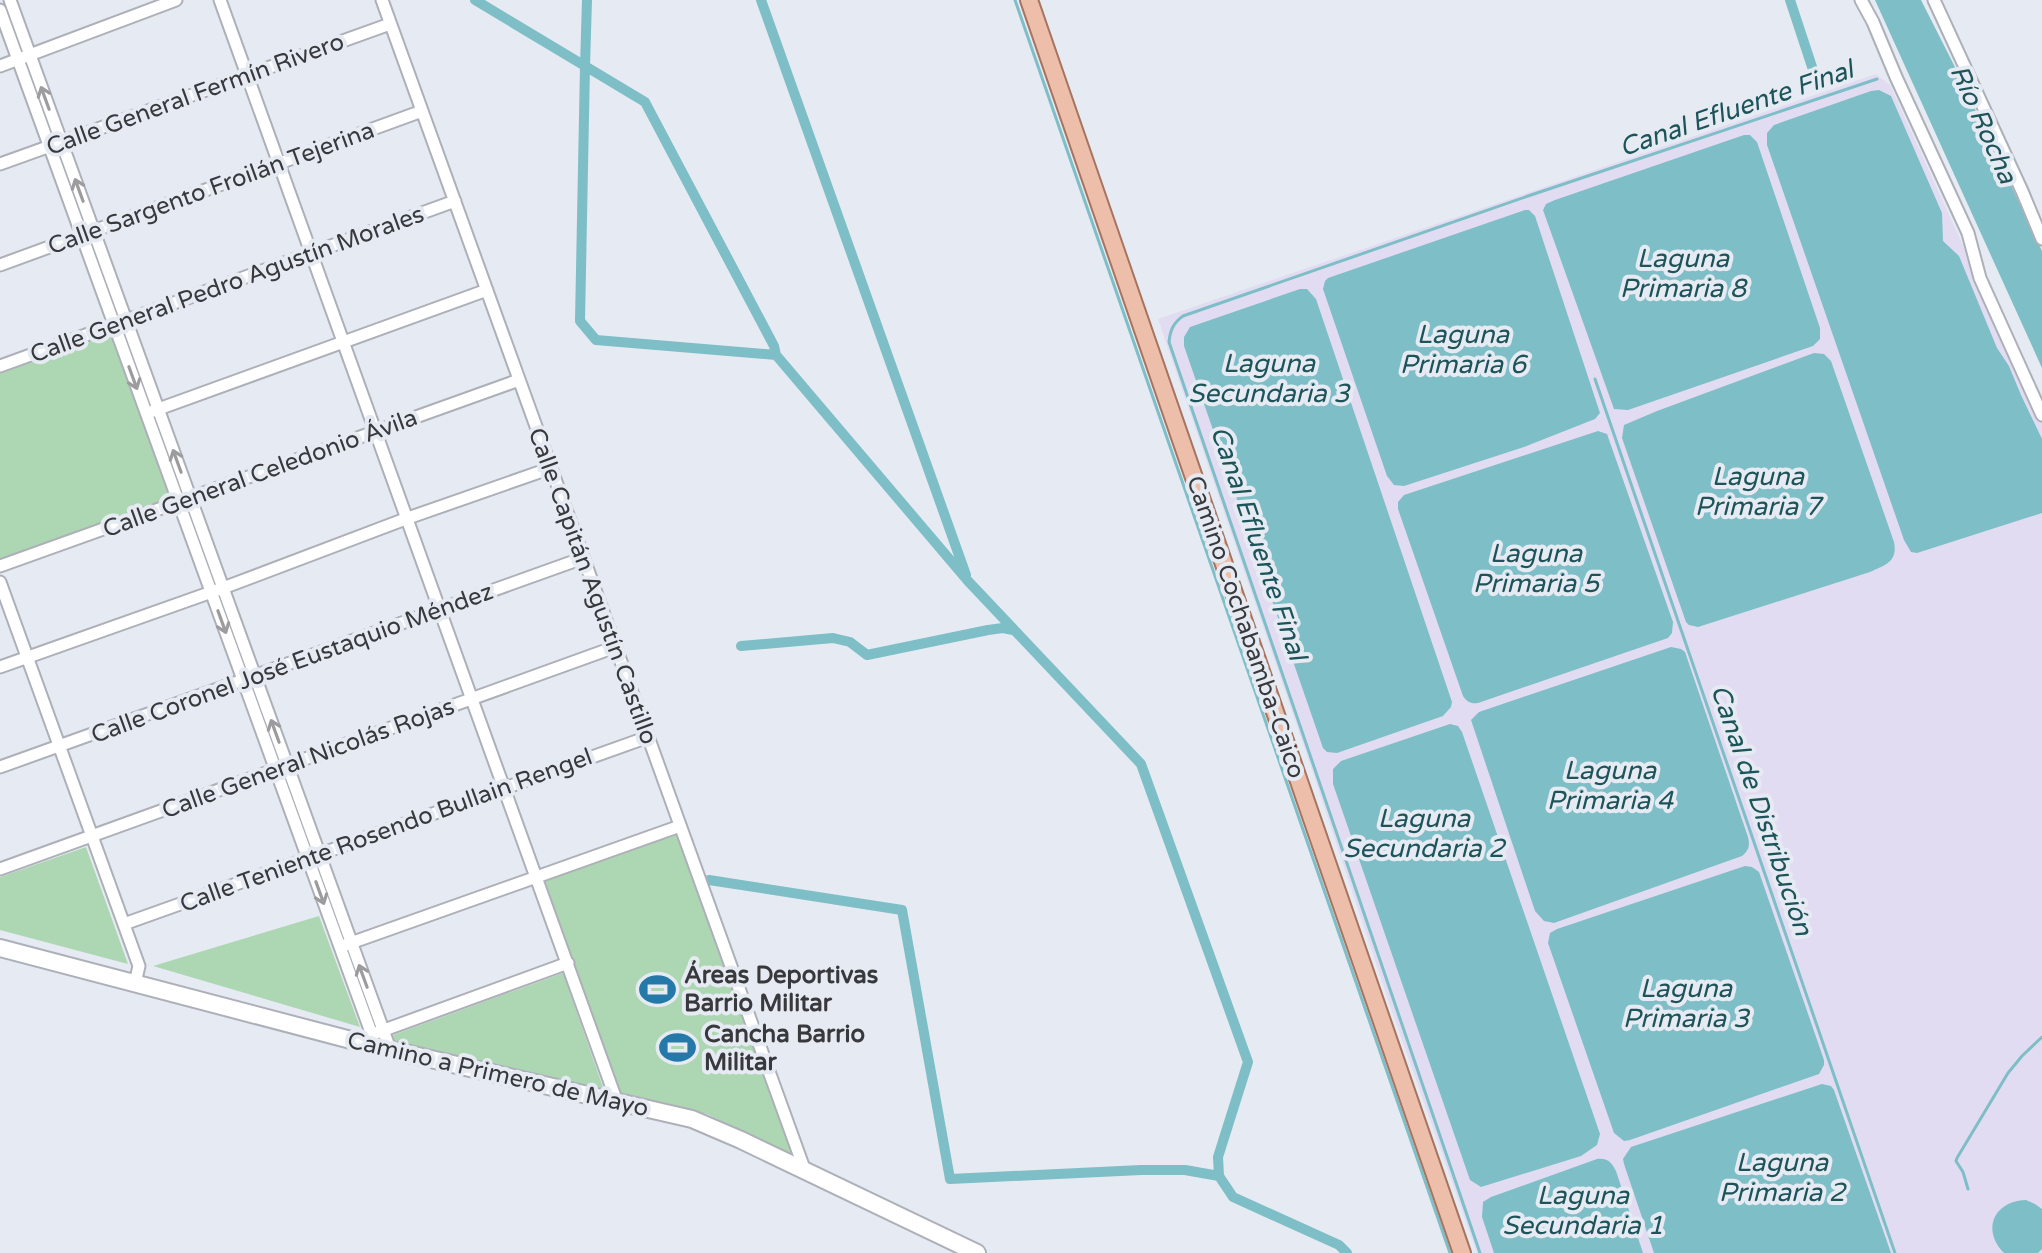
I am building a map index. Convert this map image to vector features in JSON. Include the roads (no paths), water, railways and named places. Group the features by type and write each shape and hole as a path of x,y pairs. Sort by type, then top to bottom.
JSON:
{"main road":[{"name":"Camino Cochabamba-Caico","path":"1029,0 1462,1253"},
{"name":"Camino a Primero de Mayo","path":"0,948 135,983 375,1037 390,1049 692,1119 977,1253"}],"street":[{"path":"10,0 61,142 88,233 346,945 375,1037 568,963"},
{"path":"0,66 176,0"},
{"path":"220,0 617,1102"},
{"name":"Calle Capitán Agustín Castillo","path":"382,0 805,1171"},
{"path":"1861,0 1968,233 1980,278 2042,415"},
{"path":"1934,0 2042,239"},
{"path":"0,10 49,146 88,233"},
{"name":"Calle General Fermín Rivero","path":"0,164 390,24"},
{"name":"Calle Sargento Froilán Tejerina","path":"0,265 422,111"},
{"name":"Calle General Pedro Agustín Morales","path":"0,366 455,201"},
{"path":"152,411 487,290"},
{"name":"Calle General Celedonio Ávila","path":"0,566 519,380"},
{"path":"0,667 551,468"},
{"name":"Calle Coronel José Eustaquio Méndez","path":"0,767 583,558"},
{"path":"0,582 139,966 135,983"},
{"name":"Calle General Nicolás Rojas","path":"0,869 615,647"},
{"name":"Calle Teniente Rosendo Bullain Rengel","path":"124,924 648,737"},
{"path":"346,945 680,826"}],"water":[{"path":"1875,0 1921,0 2042,251 2042,368"},
{"path":"1879,90 1891,96 1942,213 1943,241 1959,256 1997,348 2009,366 2042,439 2042,513 1917,553 1911,552 1904,540 1767,145 1767,133 1774,125"},
{"name":"Laguna Primaria 8","path":"1750,135 1757,142 1820,328 1820,339 1813,346 1628,410 1614,409 1543,210 1546,204 1555,200"},
{"name":"Laguna Primaria 6","path":"1525,210 1535,216 1600,413 1595,419 1524,447 1404,486 1394,485 1387,476 1323,289 1325,281"},
{"name":"Laguna Secundaria 3","path":"1307,289 1316,299 1452,702 1443,716 1337,753 1327,752 1323,748 1184,346 1184,337 1190,327"},
{"name":"Laguna Primaria 7","path":"1814,353 1824,354 1831,361 1894,542 1894,554 1885,565 1870,572 1698,627 1689,625 1622,438 1624,425"},
{"name":"Laguna Primaria 5","path":"1598,431 1607,434 1673,622 1672,633 1668,638 1478,703 1469,702 1463,696 1398,502 1404,495"},
{"name":"Laguna Primaria 4","path":"1671,647 1685,652 1748,837 1748,850 1742,856 1554,923 1544,921 1535,911 1471,720 1479,712"},
{"name":"Laguna Secundaria 2","path":"1450,724 1458,726 1462,732 1600,1134 1597,1145 1581,1156 1481,1187 1470,1180 1333,784 1333,769 1341,761"},
{"name":"Laguna Primaria 3","path":"1745,866 1759,872 1824,1065 1819,1074 1624,1141 1614,1133 1548,943 1550,933"},
{"name":"Laguna Primaria 2","path":"1822,1084 1834,1090 1891,1253 1654,1253 1624,1164 1623,1159 1631,1147"},
{"name":"Laguna Secundaria 1","path":"1597,1159 1609,1161 1616,1171 1643,1253 1494,1253 1482,1217 1483,1202"},
{"path":"2026,1200 2042,1209 2042,1249 2038,1253 2004,1253 1993,1235 1994,1218 2006,1205"}],"waterway":[{"path":"475,0 585,66 580,321 596,340 776,355"},
{"path":"587,0 585,66 645,102 776,355 968,581 1141,764 1248,1062 1218,1157 1219,1176 1233,1197 1339,1245 1347,1253"},
{"path":"761,0 966,575"},
{"path":"1015,0 1450,1253"},
{"path":"1790,0 1818,85"},
{"name":"Canal Efluente Final","path":"1480,1253 1169,342 1171,331 1183,316 1877,79"},
{"name":"Canal de Distribución","path":"1595,379 1895,1253"},
{"path":"741,646 833,638 850,642 867,655 988,630 1013,630"},
{"path":"709,880 902,910 950,1179 1141,1170 1185,1170 1219,1176"},
{"path":"1968,1189 1957,1158 2008,1073 2042,1037"}],"place":[{"name":"Áreas Deportivas Barrio Militar","path":"658,989"},
{"name":"Cancha Barrio Militar","path":"678,1048"}],"water label":[{"name":"Río Rocha","path":"1984,124"}]}
